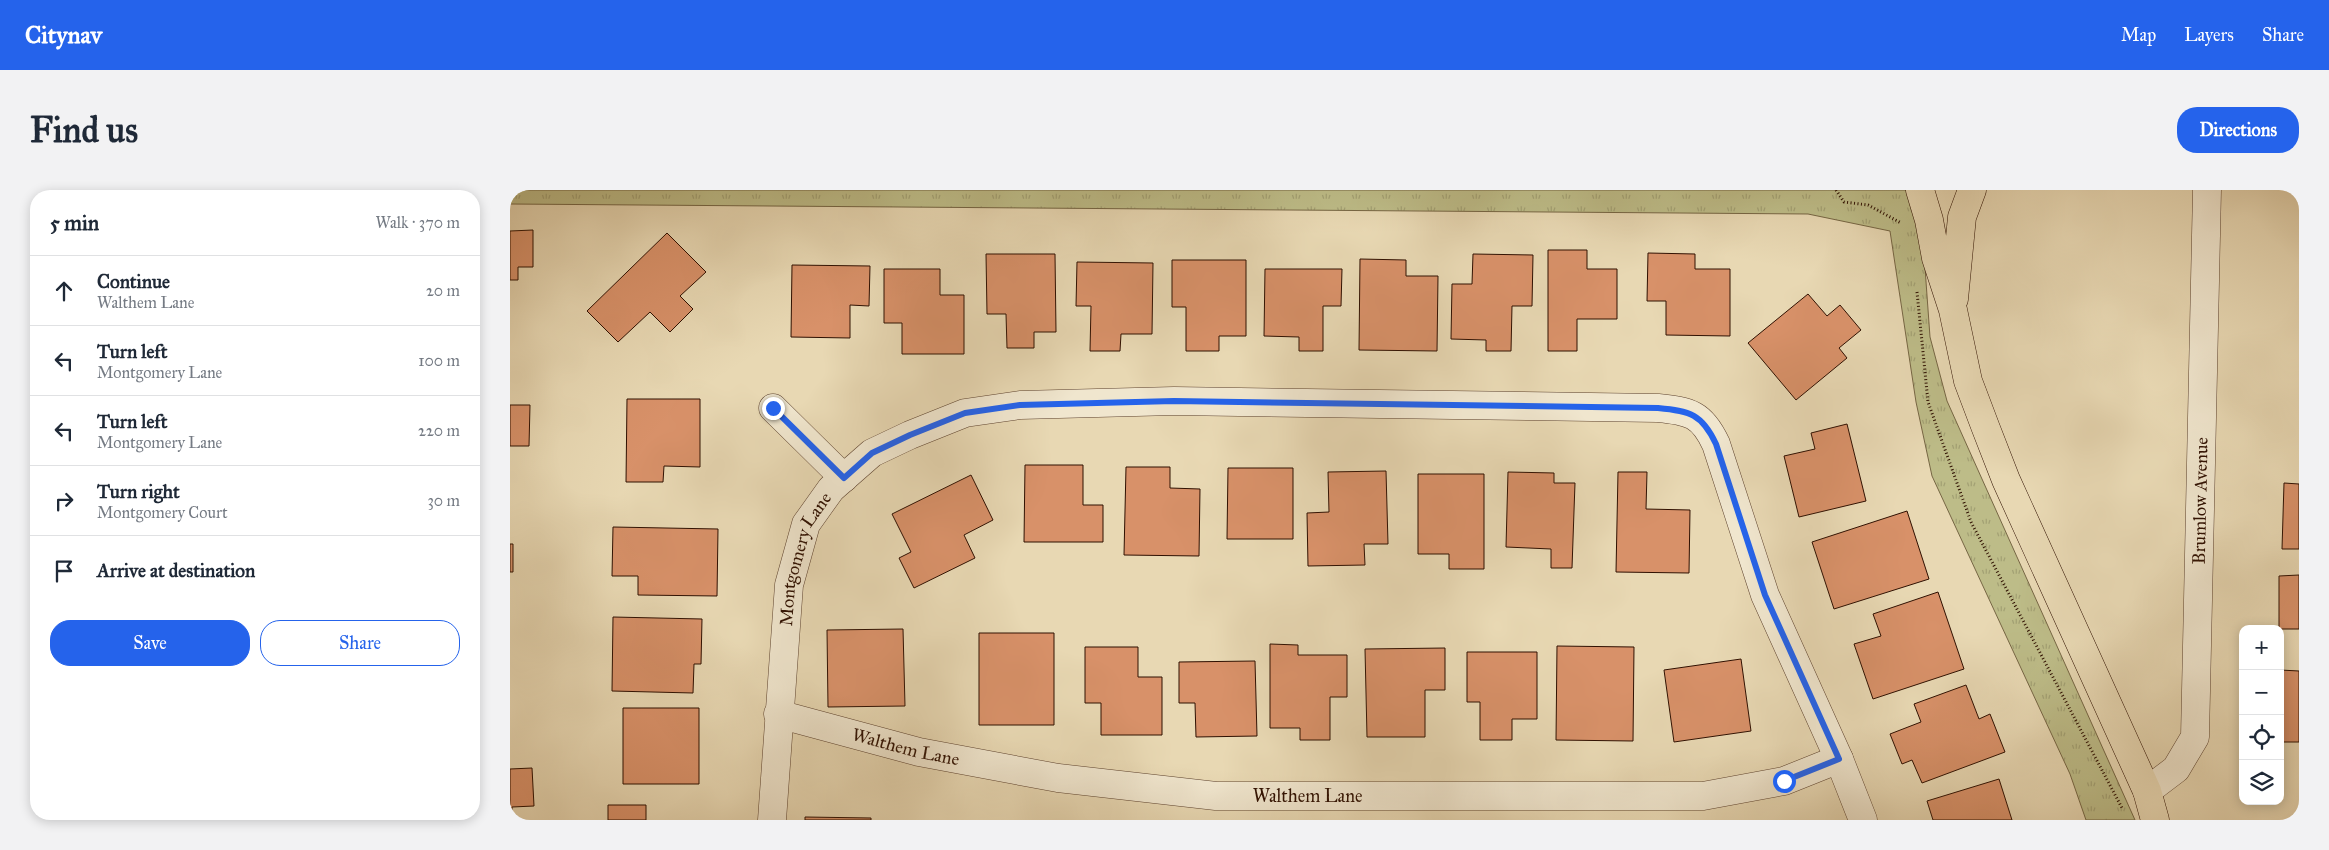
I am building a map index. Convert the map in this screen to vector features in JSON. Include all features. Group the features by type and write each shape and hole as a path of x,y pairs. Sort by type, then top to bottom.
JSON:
{"main road":[{"path":"1920,190 1929,220 1936,258 1953,310 1968,381 2006,480 2147,792 2155,820"},
{"path":"1953,310 1962,217 1972,190"}],"street":[{"name":"Brumlow Avenue","path":"2147,792 2176,769 2195,737 2207,190"},
{"name":"Montgomery Lane","path":"772,820 778,714 789,585 806,524 831,489 872,453 910,435 965,413 1020,405 1174,401 1678,410 1695,415 1708,428 1765,595 1839,759 1864,820"},
{"path":"773,408 844,478"},
{"name":"Walthem Lane","path":"778,714 929,754 1058,778 1216,796 1703,796 1784,781 1839,759"}],"path":[{"path":"1836,190 1844,202 1868,205 1901,223 1904,231"},
{"path":"1917,290 1928,402 1971,522 2124,811"}],"green space":[{"path":"510,190 1906,190 1922,226 1930,337 1947,401 2135,820 2086,820 2070,774 1932,476 1916,402 1890,231 1808,214 510,204"}],"building":[{"path":"533,230 533,267 518,267 518,280 510,280 510,231"},
{"path":"667,233 706,272 680,296 693,309 670,332 650,312 618,342 587,311"},
{"path":"1548,250 1587,250 1587,269 1617,269 1617,319 1577,319 1577,351 1548,351"},
{"path":"1648,253 1695,254 1695,269 1730,269 1730,336 1666,335 1666,301 1647,301"},
{"path":"986,254 1055,254 1056,332 1034,332 1034,348 1007,348 1006,314 987,314"},
{"path":"1473,254 1533,255 1532,306 1512,306 1511,351 1486,351 1486,340 1451,339 1452,284 1472,284"},
{"path":"1360,259 1406,260 1406,276 1438,276 1437,351 1359,350"},
{"path":"1172,260 1246,260 1246,336 1219,336 1219,351 1186,351 1186,307 1172,307"},
{"path":"1077,262 1153,263 1152,334 1121,334 1120,351 1090,351 1091,306 1076,306"},
{"path":"792,265 870,266 869,306 850,305 850,338 791,337"},
{"path":"884,269 940,269 940,295 964,295 964,354 902,354 902,323 884,323"},
{"path":"1265,269 1342,269 1341,306 1323,306 1323,351 1299,351 1299,337 1264,336"},
{"path":"1808,294 1827,316 1840,305 1861,330 1839,348 1847,358 1796,400 1748,343"},
{"path":"627,399 700,399 700,467 664,466 663,482 626,482"},
{"path":"510,405 530,405 529,446 510,446"},
{"path":"1847,424 1866,501 1799,517 1784,456 1815,449 1811,433"},
{"path":"1025,465 1083,465 1083,505 1103,505 1103,542 1024,542"},
{"path":"1126,467 1170,467 1170,488 1200,489 1199,556 1124,555"},
{"path":"1228,468 1293,468 1293,539 1227,539"},
{"path":"1386,471 1388,544 1364,544 1365,565 1308,566 1307,513 1329,512 1328,472"},
{"path":"1508,472 1554,473 1554,483 1575,483 1572,568 1551,568 1551,549 1506,547"},
{"path":"1618,472 1647,472 1646,509 1690,510 1689,573 1616,572"},
{"path":"1418,474 1484,474 1484,569 1449,569 1449,554 1418,554"},
{"path":"971,475 993,520 964,535 975,558 914,588 899,558 911,552 892,514"},
{"path":"2284,483 2299,484 2299,549 2282,549"},
{"path":"1907,511 1929,579 1834,609 1812,542"},
{"path":"613,527 718,529 717,596 638,595 638,576 612,576"},
{"path":"510,544 513,544 513,572 510,572"},
{"path":"2299,575 2299,629 2284,629 2284,625 2279,625 2279,576"},
{"path":"1938,592 1964,669 1873,699 1854,644 1881,636 1873,614"},
{"path":"613,617 702,619 701,664 694,664 693,693 612,691"},
{"path":"903,629 905,706 828,707 827,630"},
{"path":"979,633 1054,633 1054,725 979,725"},
{"path":"1270,644 1298,645 1298,655 1347,655 1347,697 1330,697 1330,740 1300,740 1300,728 1270,728"},
{"path":"1557,646 1634,647 1633,741 1556,740"},
{"path":"1085,647 1138,647 1138,677 1162,677 1162,735 1101,735 1101,703 1085,703"},
{"path":"1445,648 1445,690 1425,690 1425,737 1367,737 1365,649"},
{"path":"1467,652 1537,652 1537,719 1512,719 1512,740 1480,740 1480,702 1467,702"},
{"path":"1741,659 1751,731 1674,742 1664,670"},
{"path":"1255,661 1257,736 1196,737 1195,703 1179,703 1179,662"},
{"path":"2284,670 2299,671 2299,742 2284,742"},
{"path":"1966,685 1979,719 1990,714 2005,752 1922,783 1912,760 1902,764 1890,734 1921,722 1914,704"},
{"path":"623,708 699,708 699,784 623,784"},
{"path":"532,768 534,806 512,807 512,820 510,820 510,769"},
{"path":"1999,779 2012,820 1933,820 1927,801"},
{"path":"608,805 646,805 646,820 608,820"},
{"path":"805,817 871,818 871,820 805,820"}],"route":[{"path":"773,408 844,478 872,453 910,435 965,413 1020,405 1174,401 1658,408 1678,410 1695,415 1708,428 1716,444 1732,501 1765,595 1839,759 1784,781"}]}
